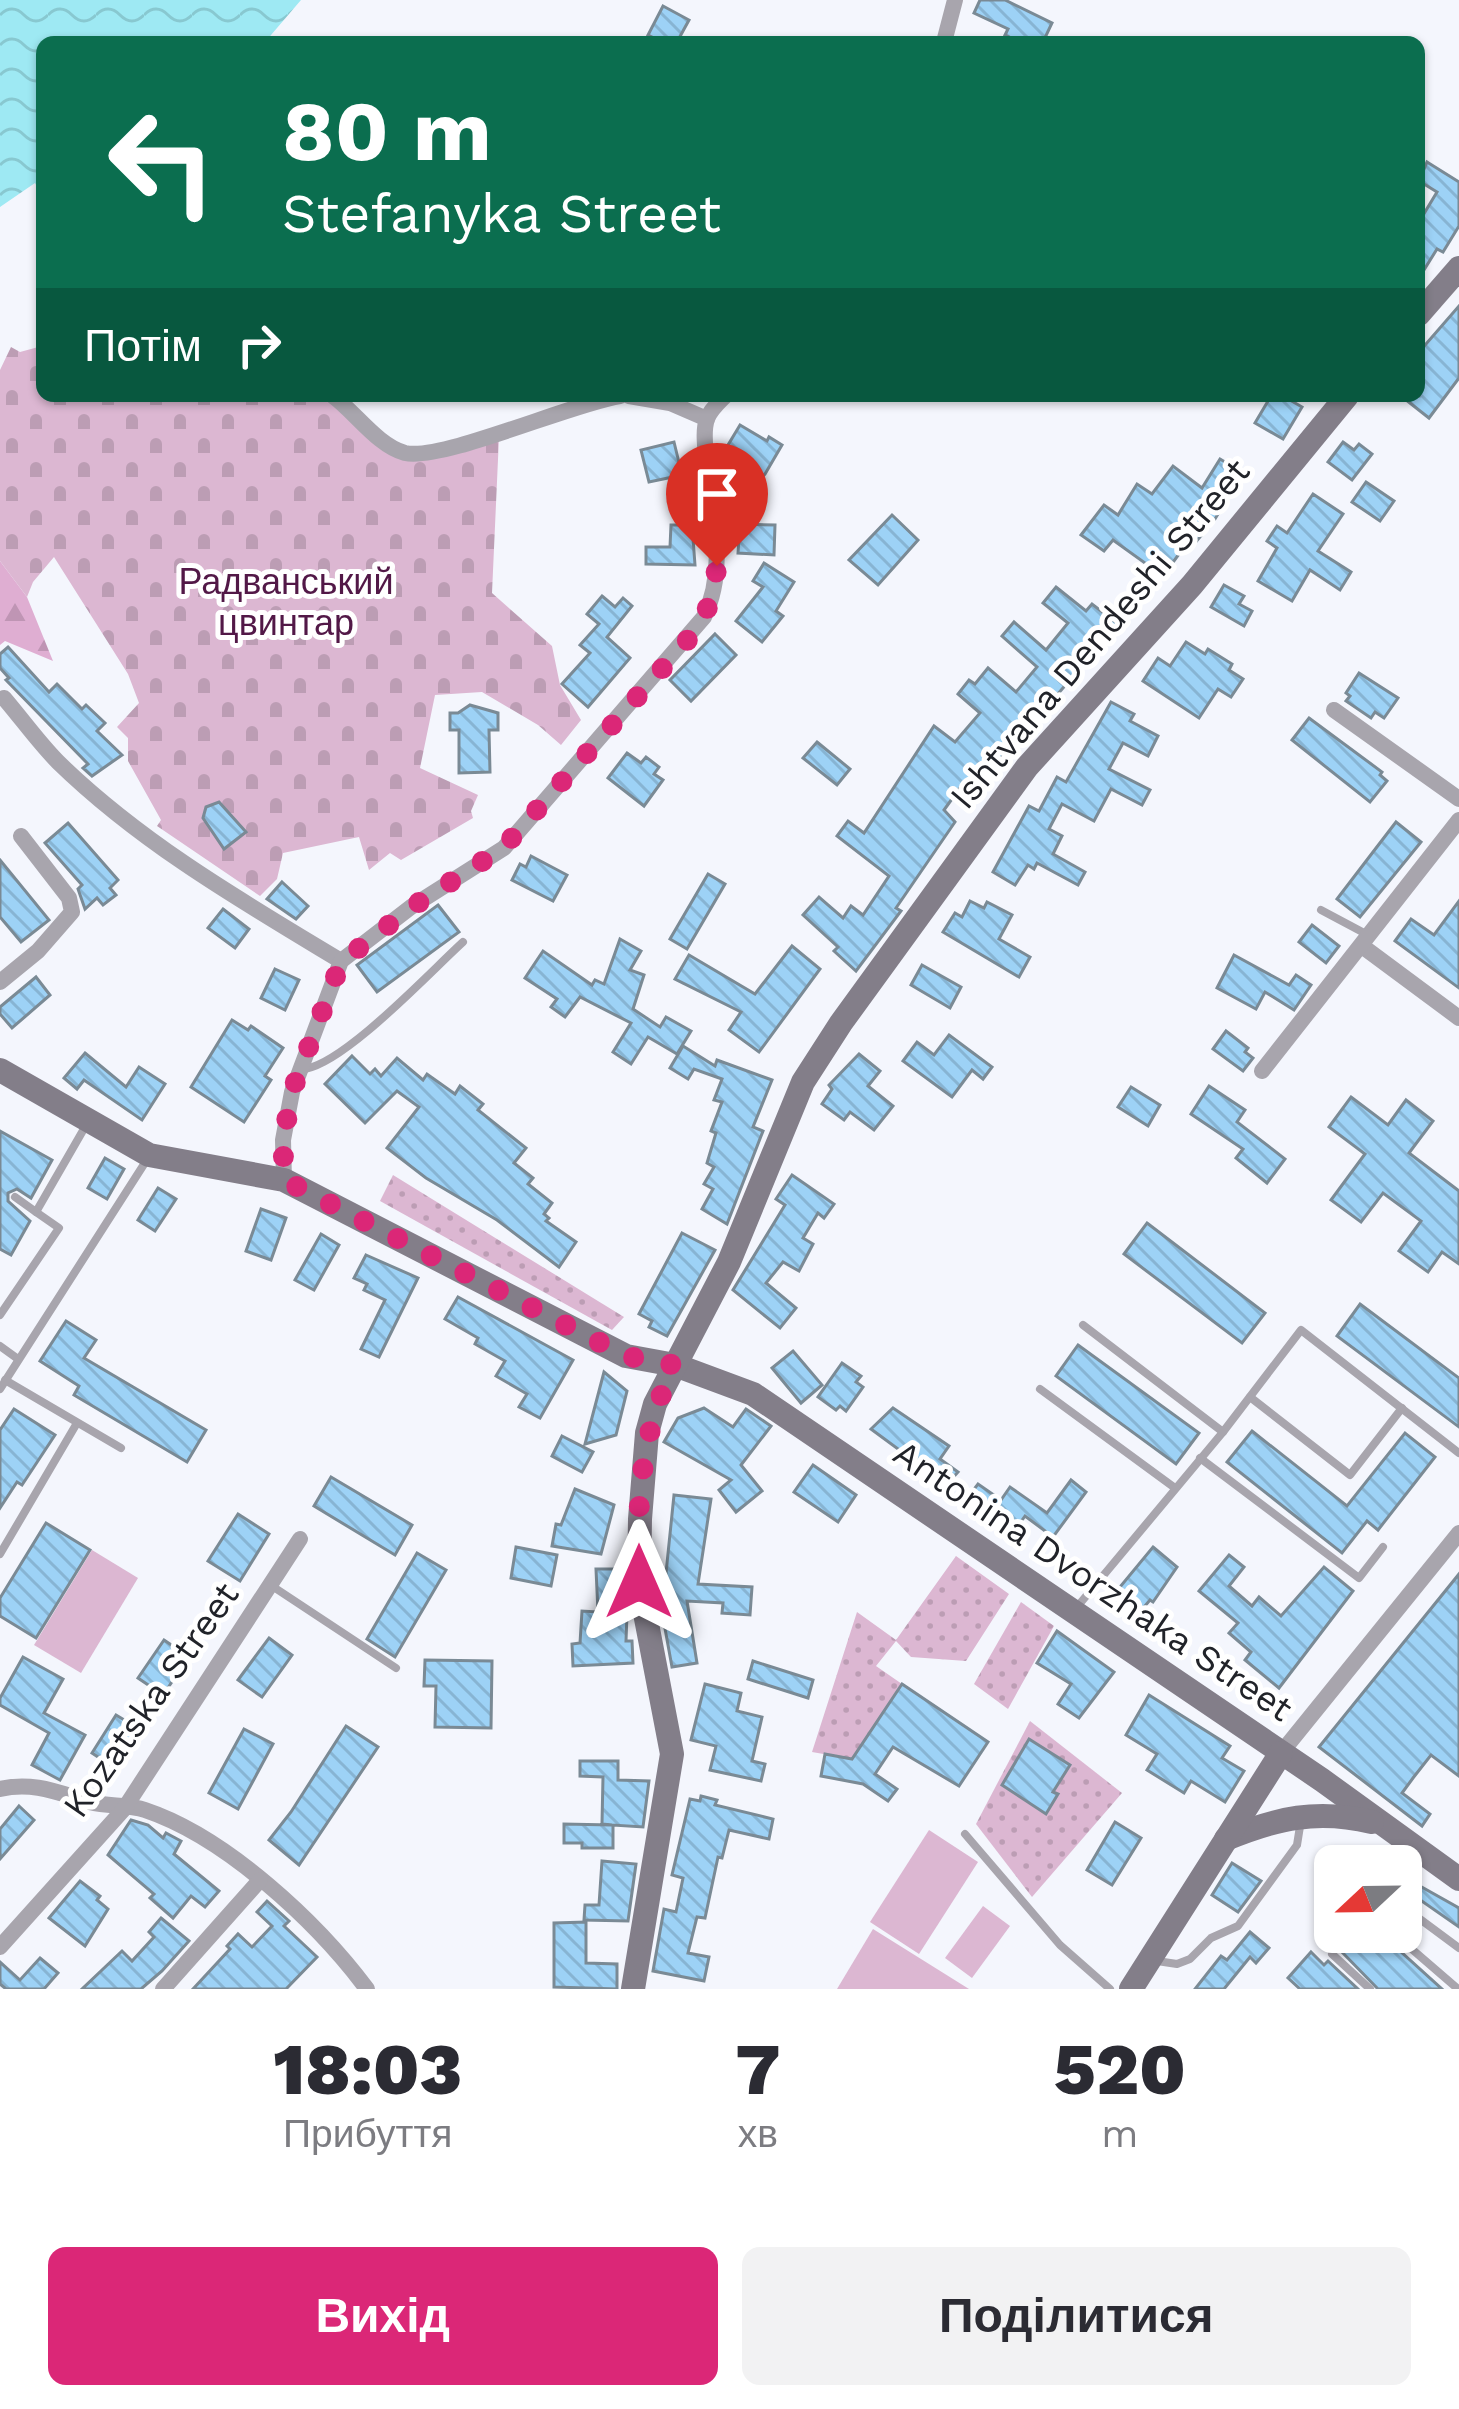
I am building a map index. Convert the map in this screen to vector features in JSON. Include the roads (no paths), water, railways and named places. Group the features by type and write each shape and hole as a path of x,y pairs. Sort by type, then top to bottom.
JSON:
{"street":[{"path":"946,36 955,0"},
{"path":"1425,307 1459,268"},
{"path":"340,402 403,452 417,453 596,402"},
{"path":"675,402 706,419"},
{"path":"284,1180 283,1140 298,1071 341,962 412,907 503,848 692,635 716,586 706,419 720,402"},
{"name":"Ishtvana Dendeshi Street","path":"633,1989 672,1754 639,1582 640,1519 650,1422 675,1365 735,1247 803,1082 841,1023 1027,767 1192,585 1342,402"},
{"path":"4,698 54,758 145,835 341,962"},
{"path":"1334,710 1459,799"},
{"path":"1262,1071 1459,820"},
{"path":"0,982 38,951 72,912 68,898 21,836"},
{"path":"1365,940 1459,1018"},
{"name":"Antonina Dvorzhaka Street","path":"0,1070 149,1155 284,1180 626,1356 724,1381 777,1409 1459,1879"},
{"path":"1131,1989 1281,1753 1459,1533"},
{"name":"Kozatska Street","path":"0,1947 124,1809 300,1539"},
{"path":"0,1790 39,1786 155,1814 260,1880 305,1915 367,1989"},
{"path":"1224,1840 1301,1814 1336,1814 1380,1824"},
{"path":"163,1989 260,1880"}],"lane":[{"path":"673,496 708,488"},
{"path":"1321,910 1365,940"},
{"path":"298,1071 315,1068 350,1045 463,942"},
{"path":"36,1212 89,1121"},
{"path":"121,1448 3,1384 149,1155"},
{"path":"0,1315 59,1228 15,1197"},
{"path":"1083,1325 1223,1432"},
{"path":"1072,1612 1223,1432 1301,1330 1459,1453"},
{"path":"0,1346 19,1360"},
{"path":"1040,1389 1175,1488"},
{"path":"1250,1397 1350,1475 1402,1408"},
{"path":"0,1554 77,1423"},
{"path":"1200,1458 1359,1578 1384,1547"},
{"path":"271,1586 396,1668"},
{"path":"1150,1959 1177,1964 1190,1959 1211,1938 1238,1926 1297,1845 1301,1814"},
{"path":"965,1834 1060,1945 1110,1989"},
{"path":"1422,1921 1459,1948"},
{"path":"1416,1953 1458,1989"},
{"path":"1332,1954 1370,1989"}],"water":[{"path":"0,0 301,0 270,36 36,36 36,185 0,207"}],"park label":[{"name":"Радванський цвинтар","path":"286,602"}]}
